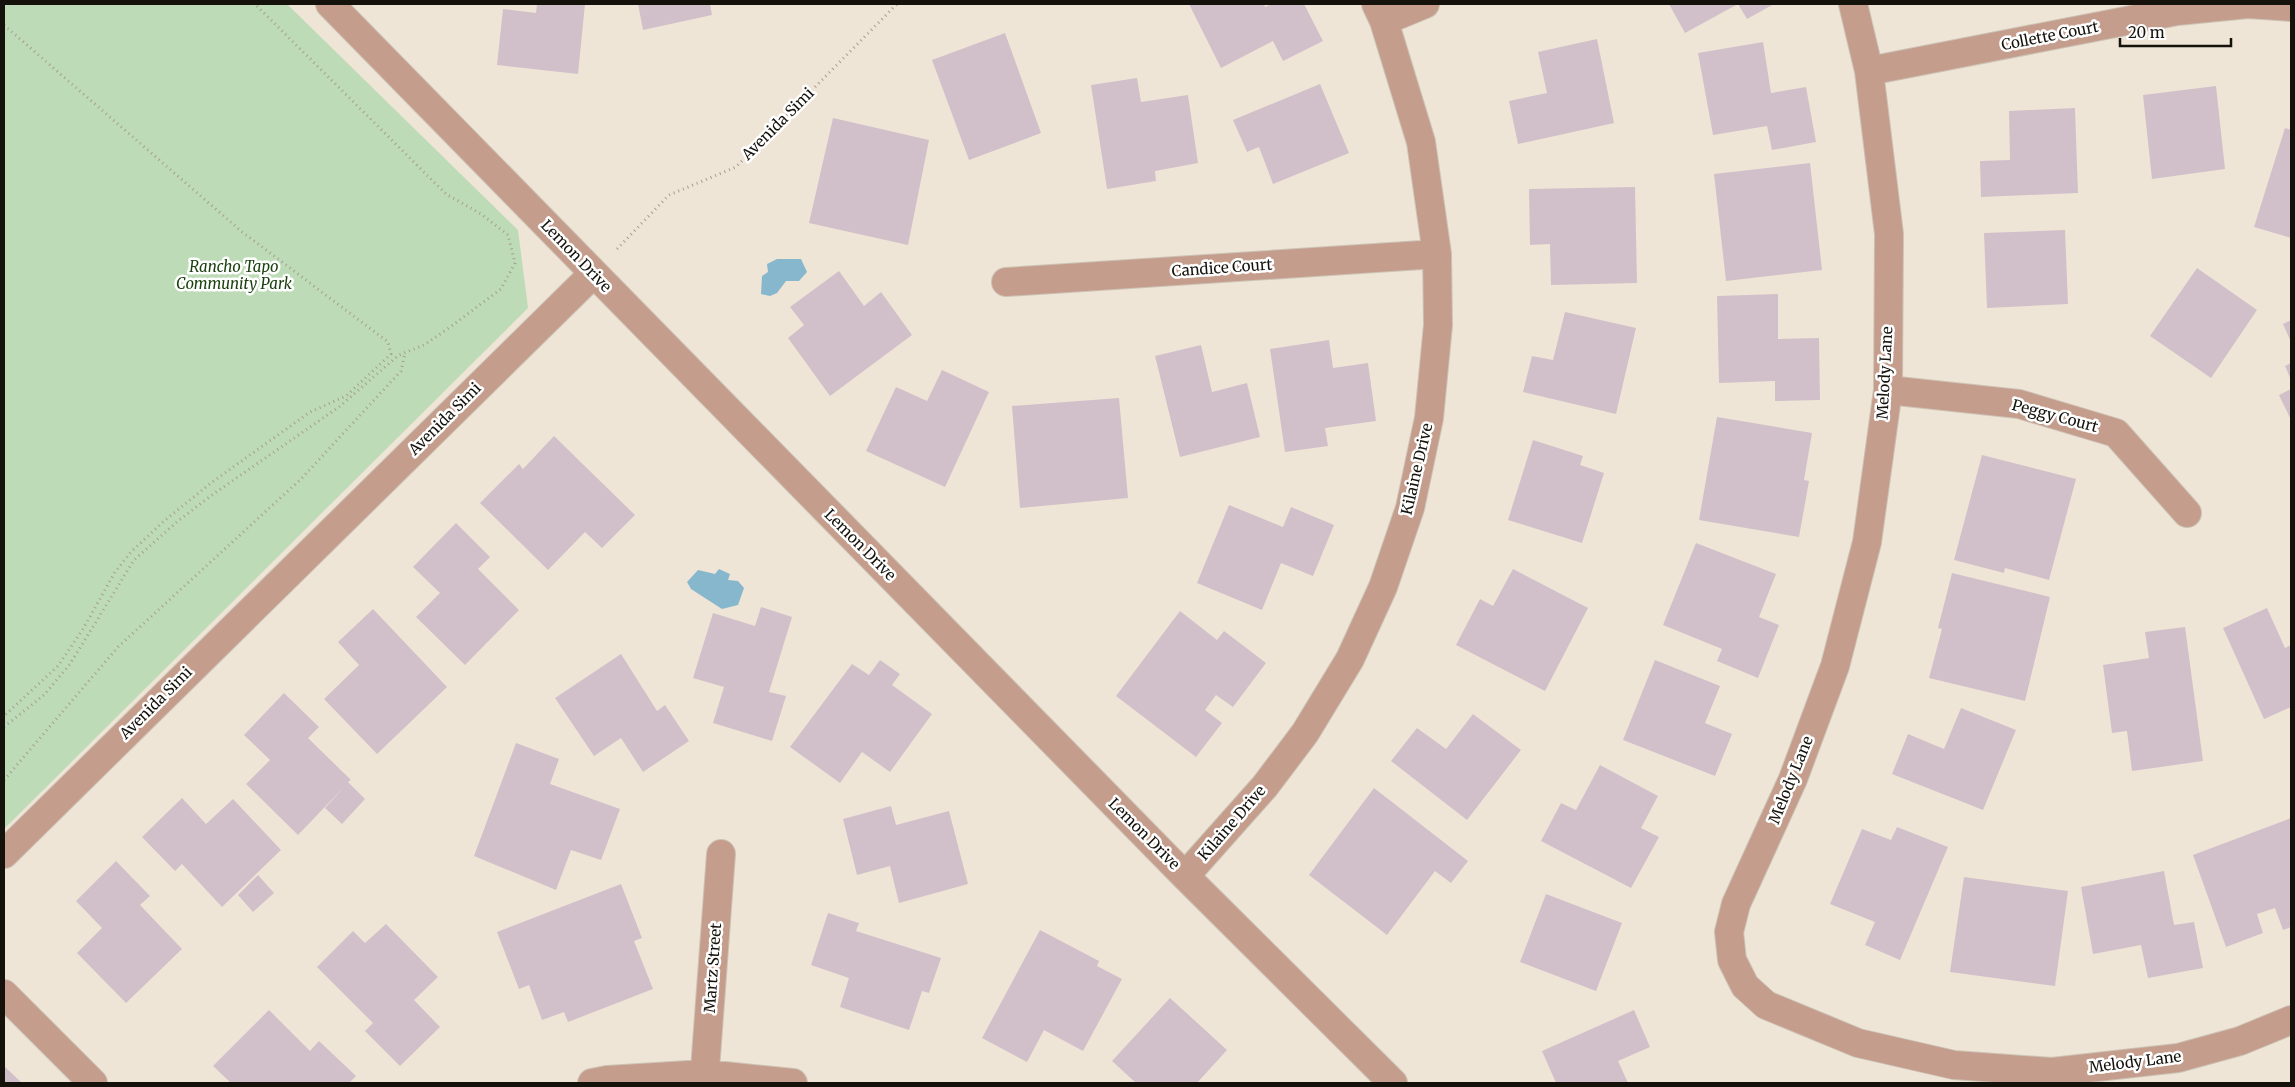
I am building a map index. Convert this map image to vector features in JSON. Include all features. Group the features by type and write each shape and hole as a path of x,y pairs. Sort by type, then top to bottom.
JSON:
{"street":[{"name":"Lemon Drive","path":"330,4 1185,876 1393,1083"},
{"path":"1380,12 1425,4"},
{"name":"Melody Lane","path":"1853,4 1869,71 1889,234 1888,390 1867,542 1835,666 1793,779 1736,904 1729,932 1732,960 1745,986 1766,1005 1858,1043 1954,1065 2052,1078 2178,1058 2240,1041 2291,1020"},
{"name":"Collette Court","path":"1869,71 2177,11 2248,4 2291,7"},
{"name":"Kilaine Drive","path":"1185,876 1265,786 1305,733 1350,658 1383,587 1410,508 1429,418 1438,325 1437,254 1421,142 1380,12"},
{"name":"Candice Court","path":"1006,282 1437,254"},
{"name":"Avenida Simi","path":"4,854 593,274"},
{"name":"Peggy Court","path":"1888,390 2019,404 2116,433 2187,514"},
{"name":"Martz Street","path":"704,1079 721,854"},
{"path":"4,994 93,1083"},
{"path":"592,1083 607,1080 704,1079 793,1083"}],"path":[{"path":"4,727 44,695 70,664 134,560 185,516 312,427 399,354 424,344 450,328 501,289 515,263 508,235 481,214 446,194 255,4"},
{"name":"Avenida Simi","path":"593,274 669,194 736,167 897,4"},
{"path":"4,26 241,231 388,342 392,354 346,396 310,412 211,483 164,521 131,552 115,572 83,629 58,666 4,716"},
{"path":"4,780 118,647 301,478 401,371 405,352"}],"green space":[{"name":"Rancho Tapo Community Park","path":"4,4 287,4 518,230 528,308 4,829"}],"water":[{"path":"777,259 801,259 807,272 799,281 786,281 777,293 770,296 761,294 762,276 768,272 767,264"},
{"path":"719,569 730,574 728,580 738,581 744,588 738,605 722,609 691,589 687,582 698,570 715,574"}],"building":[{"path":"537,4 585,4 578,74 497,65 503,9 536,13"},
{"path":"638,4 710,4 712,15 643,30"},
{"path":"1189,4 1264,4 1265,7 1272,4 1304,4 1323,41 1283,61 1273,41 1221,68"},
{"path":"1669,4 1738,4 1685,33"},
{"path":"1738,4 1774,4 1747,19"},
{"path":"1005,33 1041,133 969,160 932,60"},
{"path":"1597,39 1614,123 1518,144 1509,101 1547,93 1538,52"},
{"path":"1763,42 1771,93 1806,87 1816,142 1772,150 1767,126 1713,135 1698,53"},
{"path":"1137,78 1141,102 1188,95 1198,163 1155,171 1156,181 1107,189 1091,85"},
{"path":"1320,84 1349,153 1273,184 1259,147 1247,152 1233,120"},
{"path":"2216,86 2225,169 2152,179 2143,95"},
{"path":"2075,108 2078,193 1981,197 1980,161 2010,160 2009,111"},
{"path":"833,118 929,140 908,245 809,223"},
{"path":"2285,128 2291,130 2291,238 2254,227"},
{"path":"1810,163 1822,270 1726,281 1714,174"},
{"path":"1635,187 1637,283 1551,285 1550,244 1530,245 1529,189"},
{"path":"2065,230 2068,304 1987,308 1984,233"},
{"path":"2197,268 2257,310 2211,378 2150,336"},
{"path":"839,271 864,306 881,292 912,335 830,396 788,338 804,325 790,307"},
{"path":"1778,294 1778,339 1819,338 1820,400 1775,401 1775,381 1719,383 1717,296"},
{"path":"1565,312 1636,328 1616,414 1523,392 1532,356 1553,360"},
{"path":"2291,320 2291,342 2283,324"},
{"path":"1329,340 1333,368 1368,363 1376,421 1325,428 1328,446 1285,452 1270,349"},
{"path":"1201,345 1212,392 1247,383 1260,437 1180,457 1155,356"},
{"path":"2291,363 2291,380 2285,366"},
{"path":"942,370 989,392 945,487 866,451 896,387 927,401"},
{"path":"2291,389 2291,420 2279,395"},
{"path":"1119,398 1128,498 1020,508 1012,406"},
{"path":"1717,417 1812,433 1804,480 1809,481 1799,537 1699,520"},
{"path":"554,436 635,515 602,548 585,532 548,570 480,503 519,464 523,469"},
{"path":"1533,440 1583,456 1580,465 1604,473 1582,543 1508,520"},
{"path":"1982,455 2076,479 2049,580 2005,568 2004,573 1954,560"},
{"path":"1229,505 1283,527 1291,507 1334,525 1313,576 1281,563 1262,610 1197,583"},
{"path":"456,523 490,557 478,569 519,610 465,665 416,617 440,593 413,567"},
{"path":"1696,543 1776,574 1759,617 1779,625 1758,678 1717,661 1722,649 1663,625"},
{"path":"1513,569 1588,608 1545,691 1456,645 1480,599 1493,606"},
{"path":"1952,573 2050,597 2025,701 1929,678 1942,629 1938,628"},
{"path":"761,607 792,617 769,692 786,696 772,741 713,723 724,687 693,678 713,613 755,626"},
{"path":"2267,608 2285,648 2291,645 2291,707 2264,719 2223,628"},
{"path":"373,609 447,687 377,754 324,699 359,665 338,642"},
{"path":"1180,611 1217,640 1224,631 1266,663 1233,707 1216,695 1205,710 1222,723 1196,757 1116,696"},
{"path":"2185,627 2203,761 2132,771 2127,731 2112,733 2103,665 2149,658 2145,632"},
{"path":"621,654 657,711 665,705 689,741 643,772 621,738 594,756 555,698"},
{"path":"880,660 900,674 892,685 932,714 890,772 862,752 840,783 790,747 852,664 869,675"},
{"path":"1655,660 1720,686 1705,723 1732,734 1715,776 1623,740"},
{"path":"284,693 319,727 308,738 351,780 348,782 365,799 342,824 325,808 345,786 298,835 246,784 270,760 244,735"},
{"path":"1961,708 2016,730 1983,810 1892,774 1908,734 1944,749"},
{"path":"1473,714 1521,750 1467,820 1391,761 1417,728 1446,749"},
{"path":"516,743 559,759 550,784 620,809 601,860 571,850 556,890 474,856"},
{"path":"1600,765 1658,796 1641,828 1659,837 1631,888 1541,841 1561,803 1576,810"},
{"path":"1374,788 1468,861 1451,883 1435,871 1387,935 1309,875"},
{"path":"182,798 206,824 233,799 281,850 222,907 182,864 175,871 142,837"},
{"path":"891,806 896,825 949,811 968,884 899,903 890,866 857,875 843,819"},
{"path":"2291,818 2291,927 2283,930 2275,908 2257,914 2263,933 2226,947 2193,855"},
{"path":"1897,827 1948,847 1900,960 1865,945 1875,922 1830,904 1862,829 1891,840"},
{"path":"116,861 150,896 140,905 182,949 126,1003 77,953 102,928 76,901"},
{"path":"2164,871 2174,925 2194,922 2203,968 2148,978 2141,945 2093,954 2081,887"},
{"path":"258,875 274,893 253,912 238,895"},
{"path":"1964,877 2068,891 2055,986 1950,972"},
{"path":"621,884 642,938 634,941 653,989 568,1022 564,1012 542,1020 529,985 519,989 497,932"},
{"path":"1546,894 1622,923 1596,991 1520,962"},
{"path":"828,913 859,923 856,931 941,958 929,993 922,991 909,1030 840,1007 849,978 811,965"},
{"path":"386,924 438,977 414,1000 440,1027 400,1066 365,1031 373,1023 317,967 353,931 365,943"},
{"path":"1040,930 1099,961 1097,966 1122,979 1083,1051 1044,1030 1027,1062 982,1038"},
{"path":"1170,998 1227,1050 1197,1083 1136,1083 1112,1061"},
{"path":"269,1010 310,1051 319,1041 356,1076 349,1083 231,1083 213,1066"},
{"path":"1634,1010 1650,1047 1618,1061 1628,1083 1556,1083 1542,1051"},
{"path":"4,1066 22,1083 4,1083"}]}
